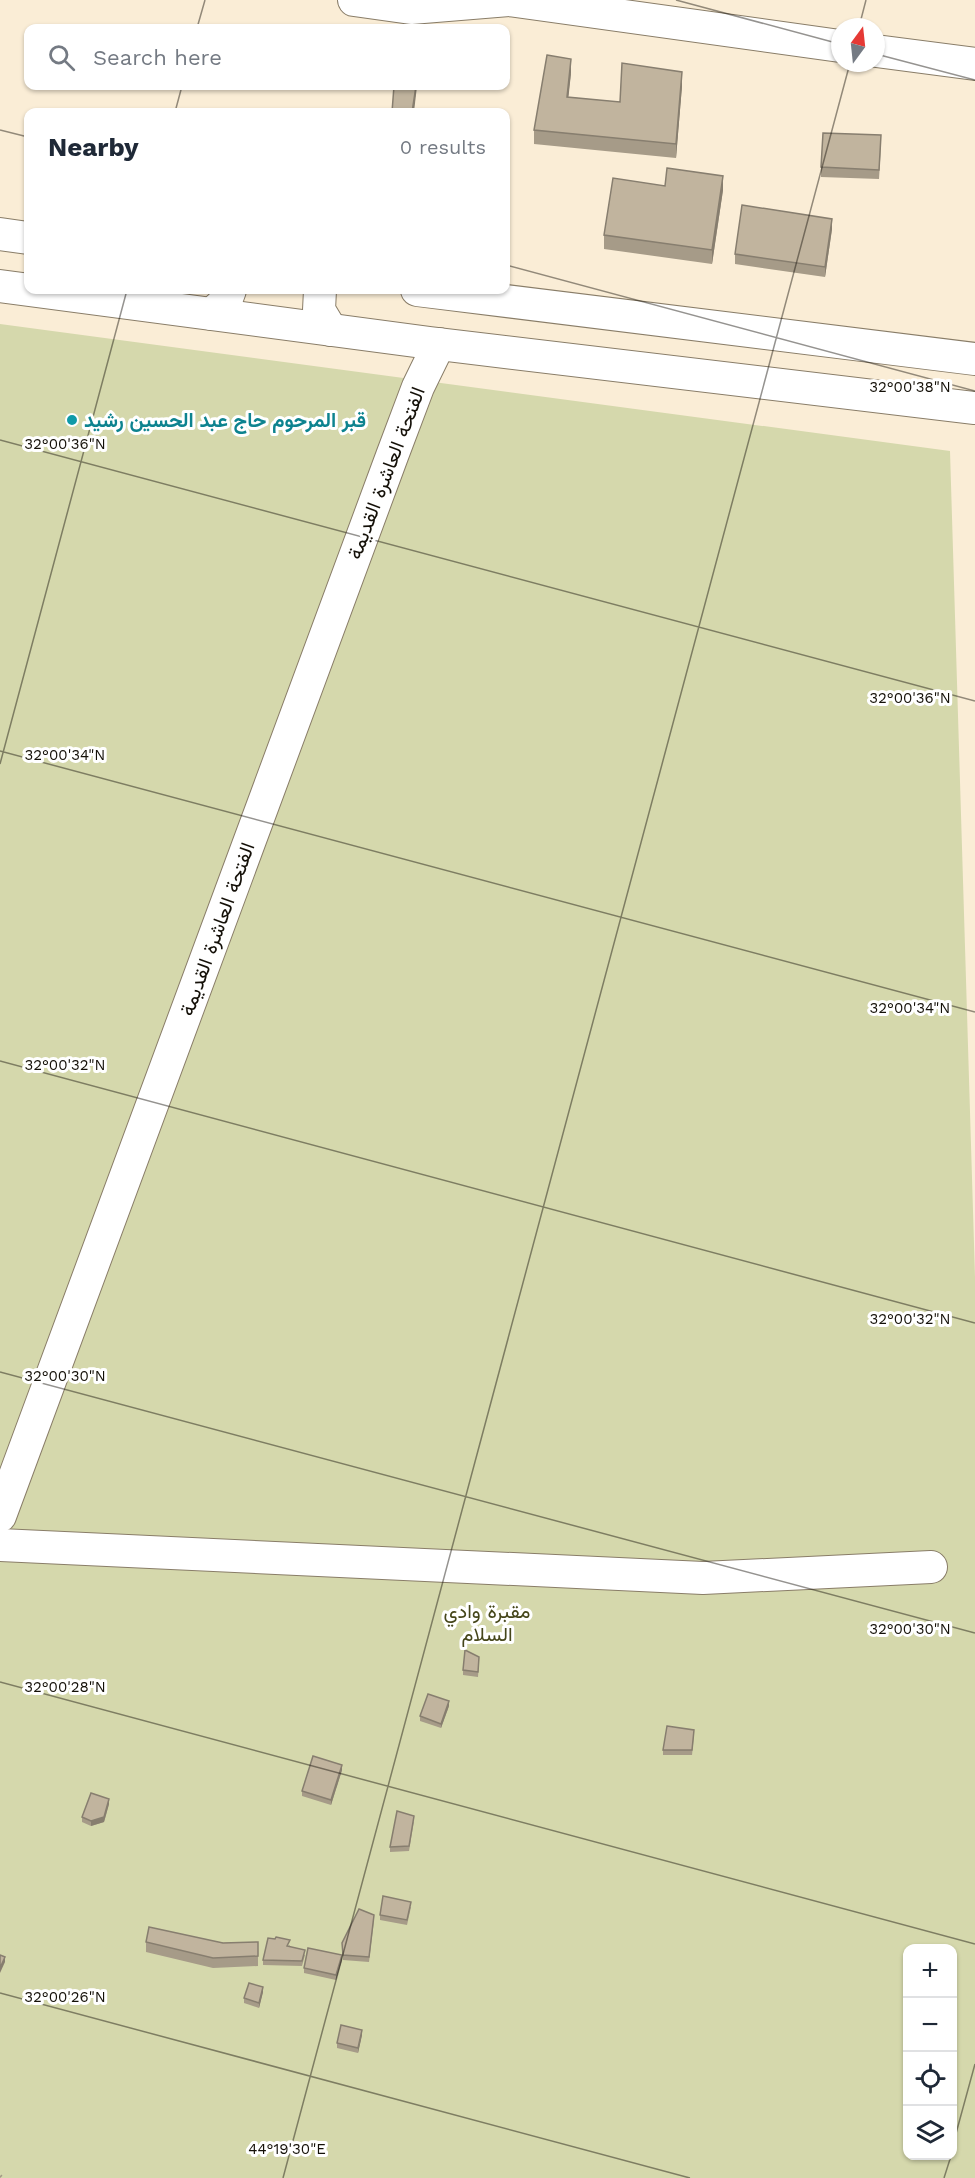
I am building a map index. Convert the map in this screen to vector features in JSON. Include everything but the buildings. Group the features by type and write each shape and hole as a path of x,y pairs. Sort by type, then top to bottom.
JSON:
{"street":[{"path":"354,0 411,8 509,0 831,45"},
{"path":"885,52 975,64"},
{"path":"0,234 24,237"},
{"path":"0,286 24,288"},
{"path":"110,294 221,302 331,330 975,408"},
{"path":"320,294 319,310 331,330"},
{"path":"449,294 975,359"},
{"name":"الفتحة العاشرة القديمة","path":"0,1516 392,456 418,387 440,344"},
{"path":"0,1545 703,1578 931,1567"}],"green space":[{"name":"مقبرة وادي السلام","path":"0,324 950,451 975,1277 975,2178 0,2178"}],"place":[{"name":"قبر المرحوم حاج عبد الحسين رشيد","path":"72,420"}]}
